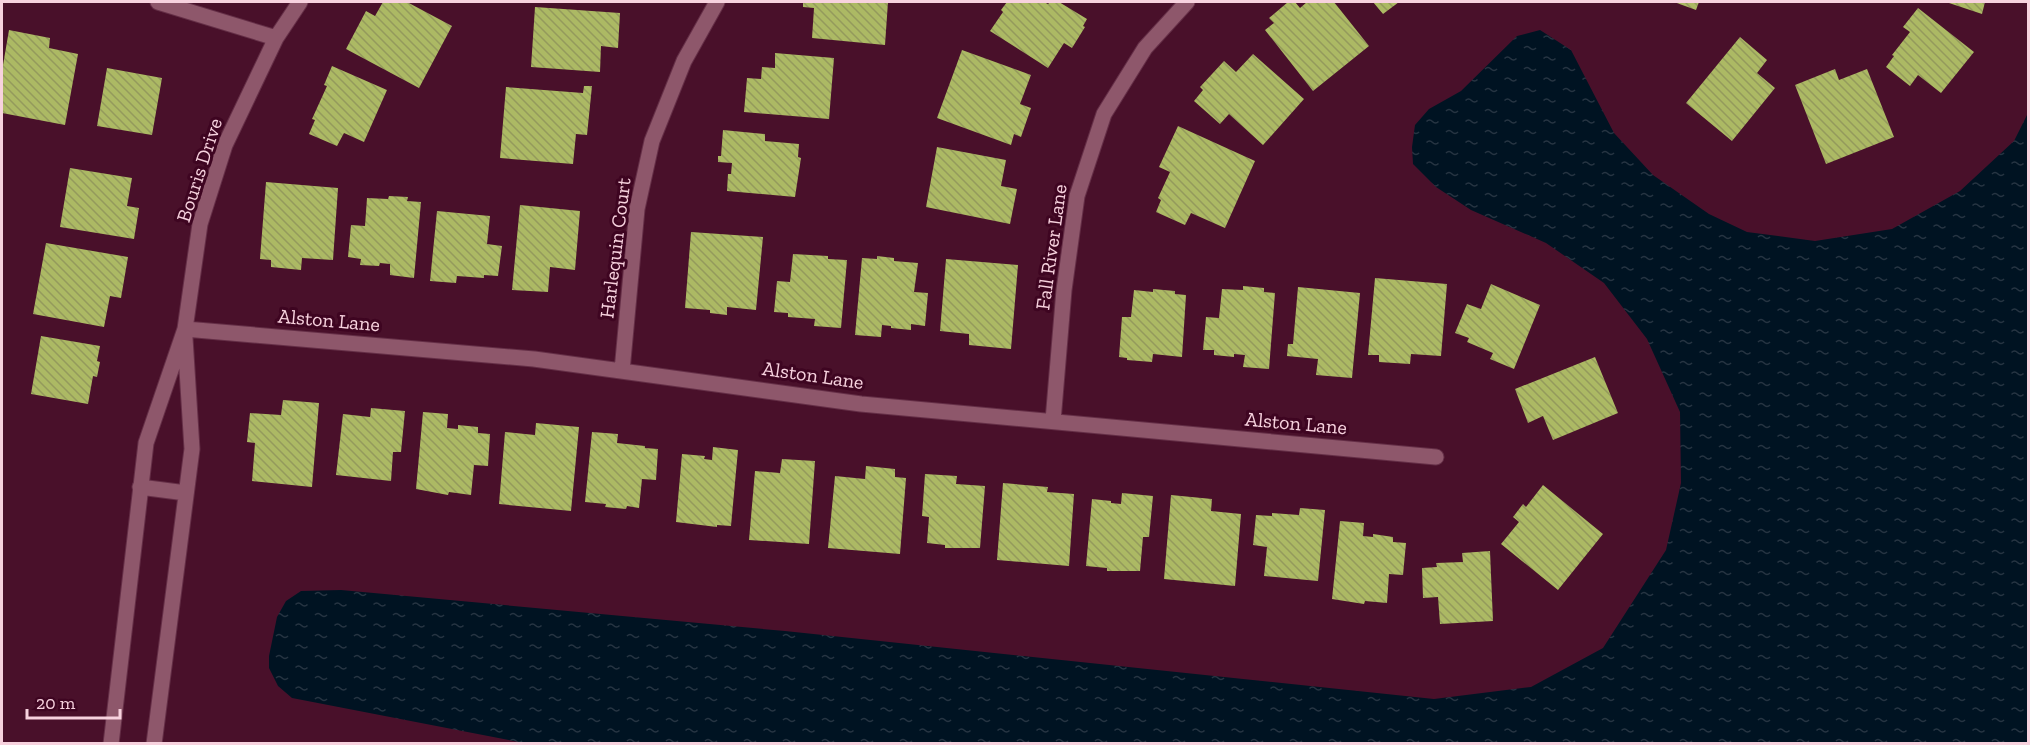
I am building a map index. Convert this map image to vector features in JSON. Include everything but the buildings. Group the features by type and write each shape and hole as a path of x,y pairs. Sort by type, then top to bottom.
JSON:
{"street":[{"path":"158,2 276,38"},
{"name":"Bouris Drive","path":"111,744 146,443 184,329 200,224 225,145 276,38 300,2"},
{"name":"Harlequin Court","path":"622,370 637,209 652,141 684,61 717,2"},
{"name":"Fall River Lane","path":"1053,421 1064,290 1077,196 1104,114 1145,48 1187,2"},
{"name":"Bouris Drive","path":"154,744 192,449 184,329"},
{"name":"Alston Lane","path":"184,329 534,358 861,404 1436,457"},
{"path":"140,487 186,493"}],"water":[{"path":"1540,30 1571,50 1614,133 1653,175 1709,214 1747,232 1815,241 1892,229 1960,191 2014,141 2028,113 2028,743 529,744 292,698 278,686 269,668 269,656 277,617 286,601 301,591 341,590 785,631 1434,699 1531,687 1603,648 1666,550 1681,483 1680,412 1647,339 1604,283 1546,243 1471,210 1436,187 1413,164 1412,147 1415,125 1429,109 1461,91 1517,36"}]}
